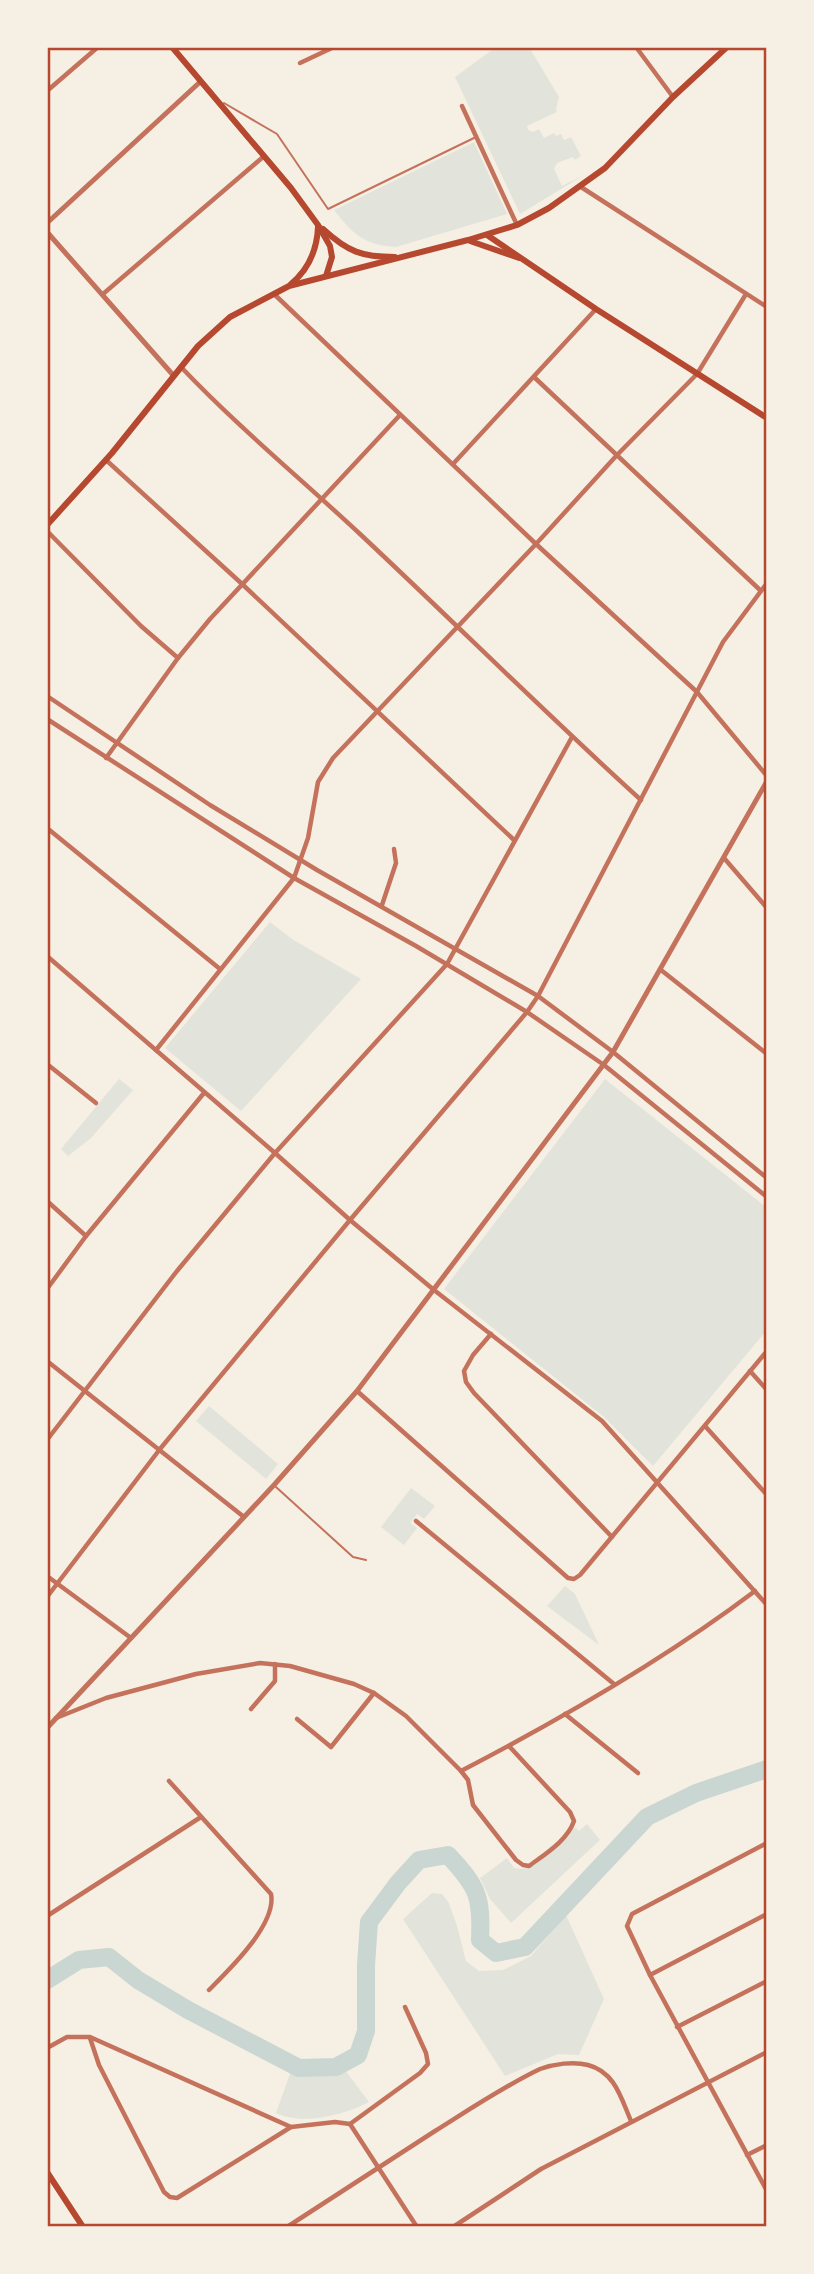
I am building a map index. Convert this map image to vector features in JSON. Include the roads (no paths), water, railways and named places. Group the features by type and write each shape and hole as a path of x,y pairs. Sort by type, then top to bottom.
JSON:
{"main road":[{"path":"172,47 318,225 330,246 332,257 326,276"},
{"path":"47,524 106,460 180,367 215,329 246,307 289,286 404,258 517,225 581,187 605,168 673,97 727,47"},
{"path":"318,225 354,252 372,257 404,258"},
{"path":"289,286 309,264 316,245 318,225"},
{"path":"487,234 596,309 767,418"},
{"path":"468,240 527,261"},
{"path":"47,2172 83,2227"}],"street":[{"path":"47,90 98,47"},
{"path":"300,63 334,47"},
{"path":"636,47 673,97"},
{"path":"47,223 200,82"},
{"path":"462,106 517,225"},
{"path":"103,294 263,157"},
{"path":"581,187 767,307"},
{"path":"47,232 173,375"},
{"path":"47,1728 274,1485 357,1391 434,1290 613,1052 662,971 767,778 697,692 536,544 274,293"},
{"path":"156,1050 294,878 308,838 318,782 324,770 617,455 697,374 746,294"},
{"path":"453,464 596,309"},
{"path":"180,367 214,402 323,499 641,800"},
{"path":"534,377 760,590"},
{"path":"106,758 178,659 242,583 400,415"},
{"path":"106,460 242,583 514,840"},
{"path":"47,531 141,626 178,659"},
{"path":"47,1597 160,1449 527,1012 538,996 723,642 767,583"},
{"path":"47,696 211,806 538,996 613,1052 767,1178"},
{"path":"47,719 294,878 527,1012 604,1065 767,1197"},
{"path":"47,1440 177,1271 275,1153 447,964 572,737"},
{"path":"47,828 220,969"},
{"path":"382,905 396,863 394,849"},
{"path":"724,858 767,908"},
{"path":"47,956 350,1220 434,1290 602,1421 767,1605"},
{"path":"662,971 767,1054"},
{"path":"47,1064 96,1103"},
{"path":"47,1289 86,1236 204,1093"},
{"path":"47,1201 86,1236"},
{"path":"491,1334 473,1355 464,1371 466,1382 612,1538"},
{"path":"357,1391 568,1578 574,1579 580,1576 767,1351"},
{"path":"47,1361 244,1517"},
{"path":"750,1371 767,1390"},
{"path":"705,1426 767,1495"},
{"path":"416,1521 614,1684"},
{"path":"47,1576 131,1638"},
{"path":"461,1771 614,1684 710,1625 755,1591"},
{"path":"56,1719 99,1701 154,1684 233,1666 275,1664 307,1669 374,1693 400,1712 461,1771 468,1780 473,1805 516,1860 529,1866 550,1850 571,1829 574,1821 570,1812 509,1746"},
{"path":"251,1709 275,1681 275,1664"},
{"path":"297,1719 331,1747 374,1693"},
{"path":"565,1714 638,1773"},
{"path":"169,1781 271,1894 273,1902 258,1933 237,1961 209,1990"},
{"path":"47,1916 201,1817"},
{"path":"767,1843 632,1914 627,1926 677,2027 767,2191"},
{"path":"650,1975 767,1914"},
{"path":"677,2027 767,1981"},
{"path":"90,2037 99,2065 164,2192 177,2198 291,2127 335,2122 350,2124 420,2073 428,2064 426,2053 405,2007"},
{"path":"47,2048 68,2037 90,2037 291,2127"},
{"path":"453,2227 530,2175 767,2052"},
{"path":"287,2227 466,2111 541,2069 567,2063 588,2065 609,2076 631,2121"},
{"path":"350,2124 417,2227"},
{"path":"747,2155 767,2145"}],"lane":[{"path":"211,96 276,134 328,209 477,137"},
{"path":"274,1485 353,1557 366,1560"}],"waterway":[{"path":"47,1980 79,1960 109,1957 138,1980 188,2010 299,2068 336,2067 358,2055 366,2031 369,1922 419,1860 448,1855 466,1876 479,1903 480,1940 496,1953 525,1947 647,1817 696,1793 767,1769"}]}
